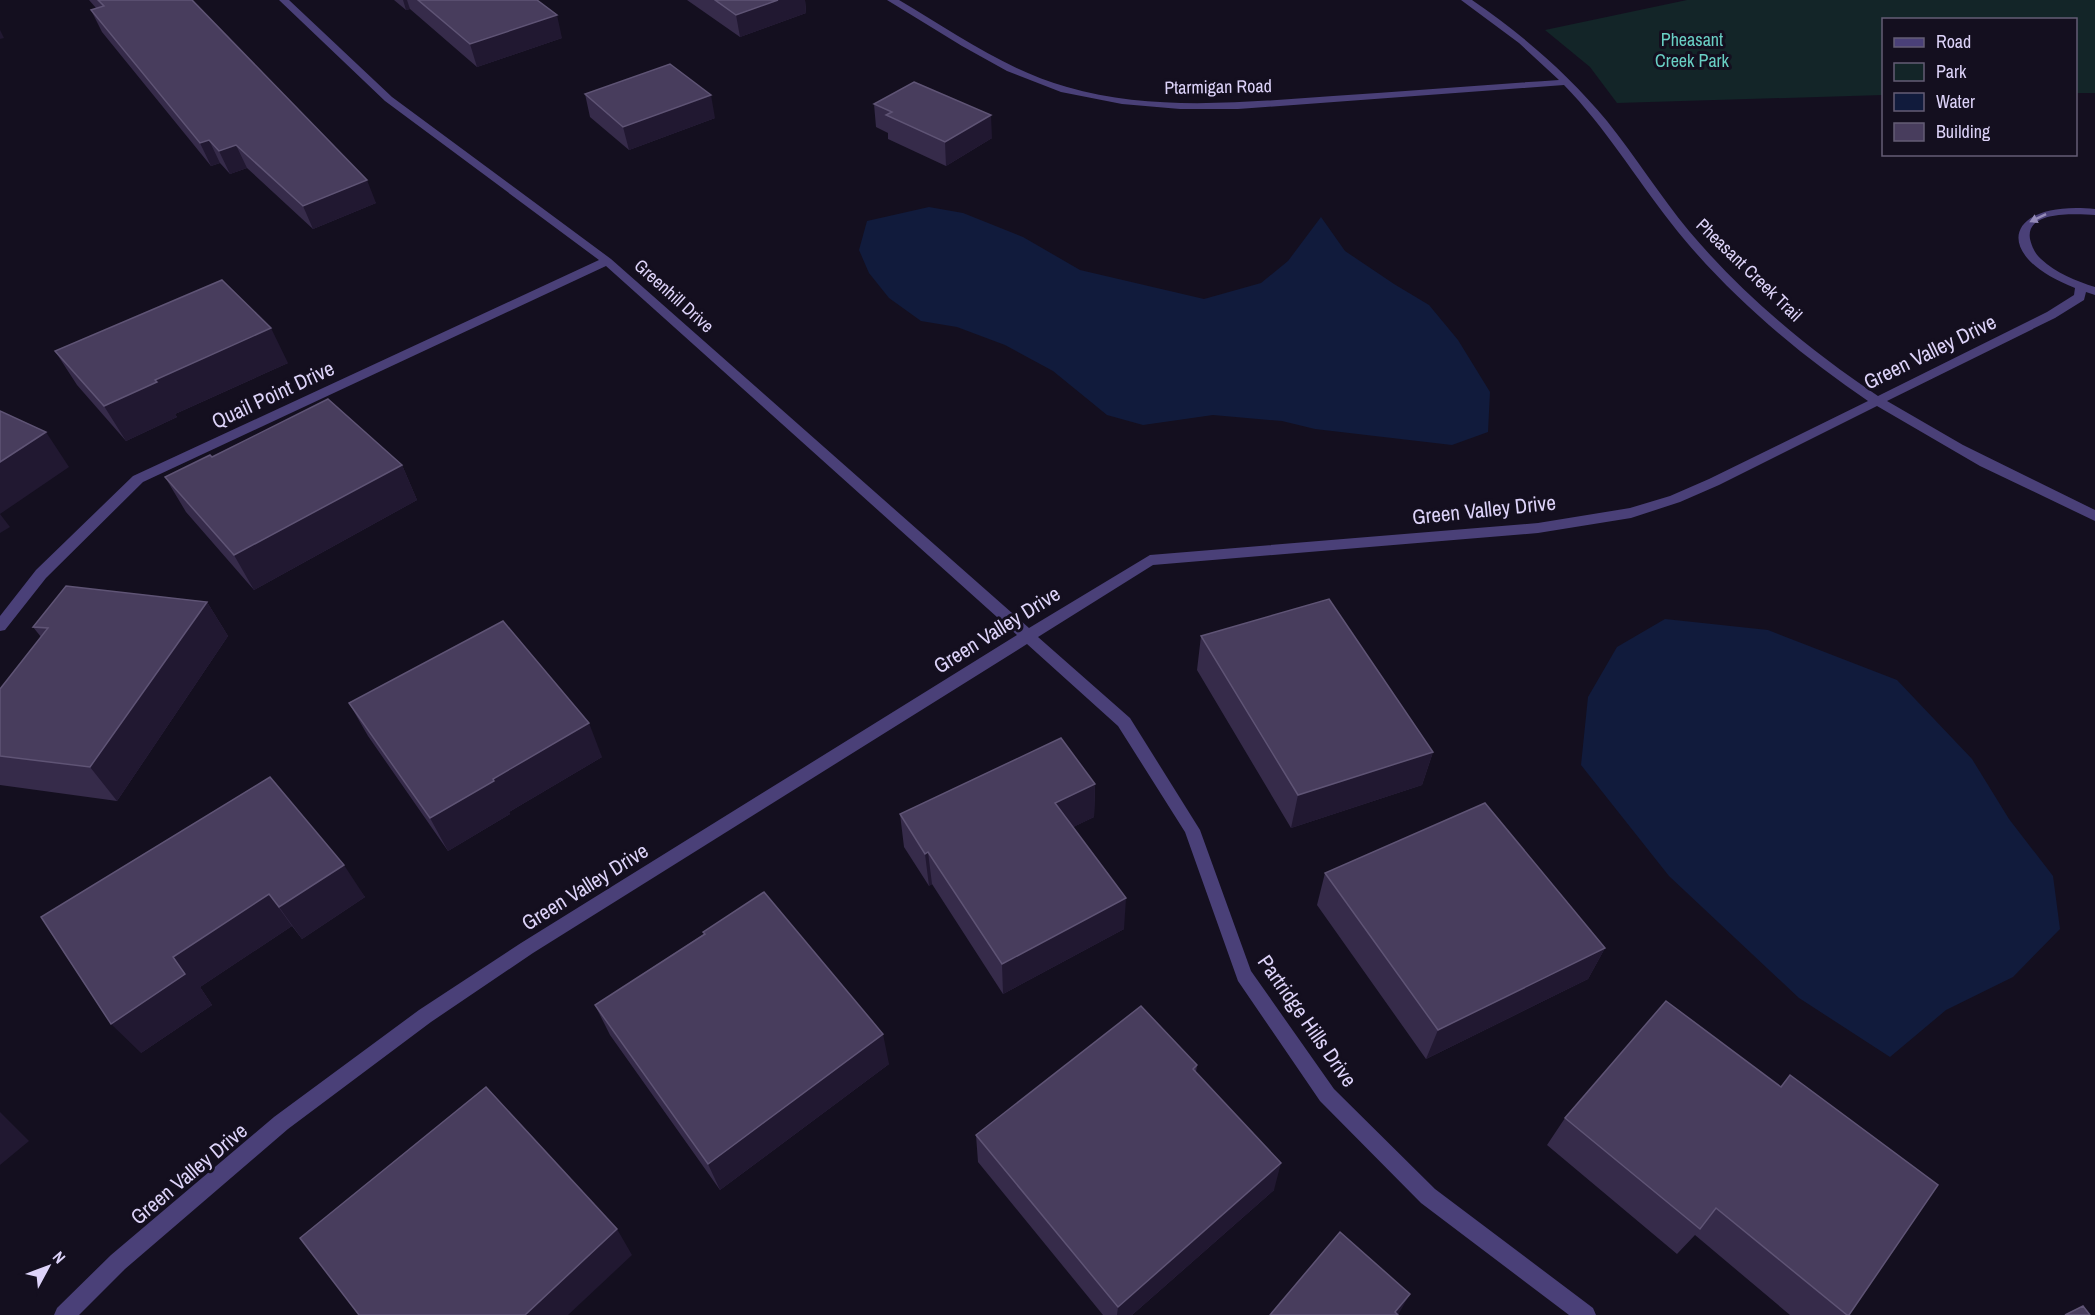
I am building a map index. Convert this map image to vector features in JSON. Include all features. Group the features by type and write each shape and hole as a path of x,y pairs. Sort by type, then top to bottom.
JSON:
{"street":[{"name":"Greenhill Drive","path":"284,0 345,60 404,112 552,217 607,261 1028,636"},
{"name":"Ptarmigan Road","path":"892,0 1012,70 1061,88 1116,100 1198,107 1238,106 1568,82"},
{"name":"Pheasant Creek Trail","path":"1466,0 1503,25 1568,82 1604,124 1698,248 1751,302 1785,331 1878,401 2007,473 2095,516"},
{"path":"2088,289 2057,275 2038,261 2026,247 2023,234 2028,223 2041,215 2060,211 2095,212"},
{"name":"Quail Point Drive","path":"0,626 41,574 138,479 607,261"},
{"name":"Green Valley Drive","path":"64,1315 118,1262 282,1123 425,1016 527,948 1150,560 1538,528 1631,513 1675,499 1714,482 2051,315 2080,297 2088,289"},
{"name":"Partridge Hills Drive","path":"1028,636 1124,722 1151,762 1192,830 1244,975 1327,1095 1428,1196 1586,1315"}],"green space":[{"name":"Pheasant Creek Park","path":"1687,0 2095,0 2095,93 2077,93 2077,18 1882,18 1882,95 1617,103 1590,67 1545,30"}],"water":[{"path":"929,207 963,213 1023,237 1080,270 1204,299 1261,283 1288,261 1321,217 1345,251 1429,305 1458,340 1490,392 1488,432 1452,445 1315,429 1282,421 1213,415 1143,425 1107,415 1053,371 1005,345 957,327 921,321 889,298 869,273 859,250 867,221"},
{"path":"1665,619 1768,630 1897,680 1972,759 2009,819 2053,876 2060,929 2013,977 1946,1010 1890,1057 1799,998 1669,876 1581,765 1588,697 1617,647"}],"building":[{"path":"98,0 192,0 367,180 303,206 236,145 219,151 209,140 200,143 91,10 104,6"},
{"path":"418,0 537,0 557,15 470,44"},
{"path":"715,0 778,0 736,15"},
{"path":"670,64 711,95 623,127 585,94"},
{"path":"914,82 991,115 945,142 886,115 892,112 874,104"},
{"path":"222,280 271,328 155,380 157,382 104,406 55,351"},
{"path":"328,399 402,465 234,555 165,477 210,455 212,457"},
{"path":"0,411 46,432 0,462"},
{"path":"66,586 207,602 90,767 0,756 0,689 48,628 33,627"},
{"path":"1329,599 1433,752 1298,795 1201,636"},
{"path":"503,621 589,723 430,818 349,703"},
{"path":"1061,738 1095,784 1055,803 1126,898 1002,964 928,852 925,854 900,814"},
{"path":"270,777 344,865 279,907 269,894 173,957 185,974 111,1024 41,917"},
{"path":"1485,803 1605,948 1438,1030 1325,873"},
{"path":"764,892 883,1034 708,1164 595,1005 705,934 703,932"},
{"path":"1666,1001 1781,1087 1790,1075 1938,1185 1849,1315 1716,1208 1700,1229 1565,1118"},
{"path":"1141,1006 1197,1065 1193,1069 1281,1163 1118,1307 976,1135"},
{"path":"486,1087 617,1229 525,1315 359,1315 300,1238"},
{"path":"1340,1232 1410,1294 1395,1312 1398,1315 1270,1315"},
{"path":"2083,1306 2090,1315 2065,1315"}]}
